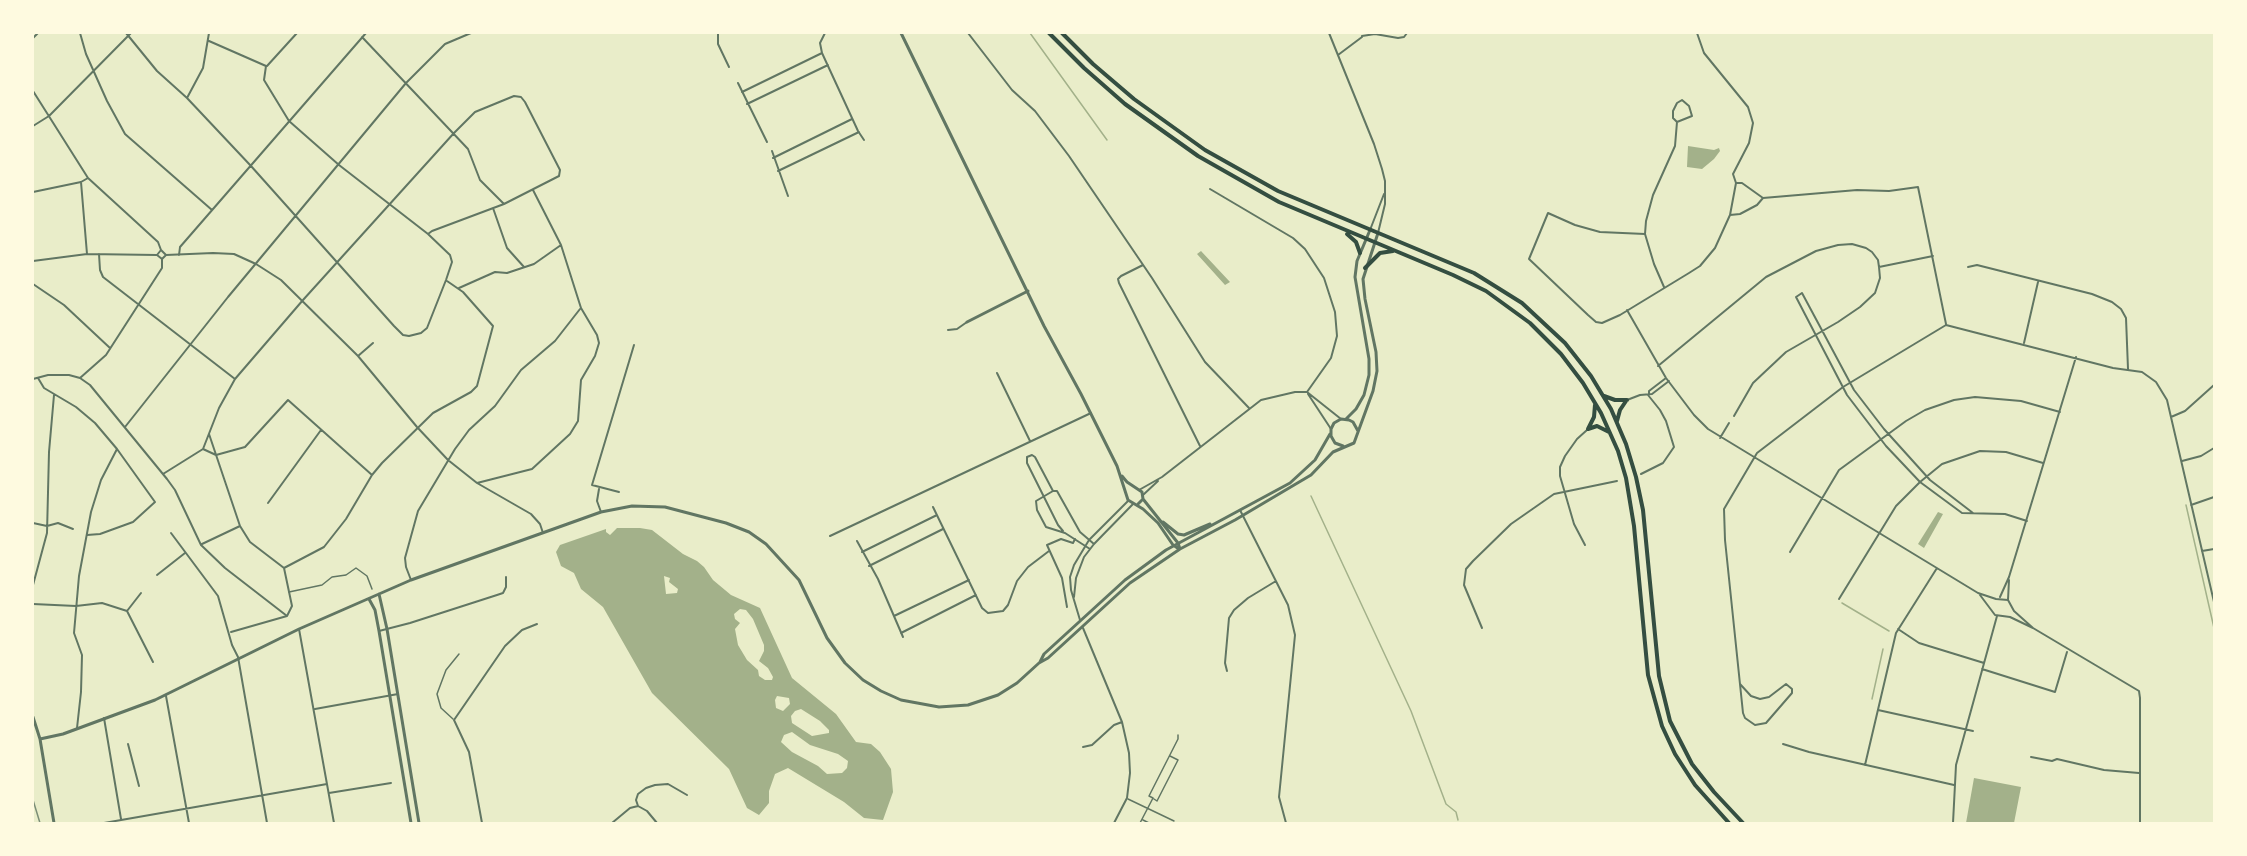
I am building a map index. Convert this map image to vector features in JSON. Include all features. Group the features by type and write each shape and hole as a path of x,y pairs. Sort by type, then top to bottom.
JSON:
{"main road":[{"path":"1049,33 1104,86 1181,145 1218,169 1279,202 1468,282 1517,312 1561,354 1594,401 1611,433 1623,467 1632,506 1648,675 1656,709 1668,740 1683,768 1729,823"},
{"path":"1062,33 1093,64 1134,99 1205,150 1278,191 1474,273 1522,303 1565,343 1603,395 1617,422 1631,460 1640,493 1656,658 1665,705 1676,735 1692,764 1743,823"},
{"path":"1342,230 1356,242 1360,253"},
{"path":"1365,268 1380,253 1394,251"},
{"path":"1603,395 1615,400 1627,400"},
{"path":"1617,422 1620,410 1627,400"},
{"path":"1588,429 1594,417 1594,401"},
{"path":"1588,429 1597,426 1611,433"}],"street":[{"path":"33,38 38,33"},
{"path":"80,33 93,70 125,134 212,210"},
{"path":"187,98 203,68 209,33"},
{"path":"33,126 49,116 129,34 157,71 187,98 394,326 403,335 417,335 427,328 452,262 450,255 428,234 388,206 289,121 264,80 266,66 297,33"},
{"path":"179,255 180,247 366,33"},
{"path":"125,427 190,344 406,83 445,44 471,33"},
{"path":"718,33 718,44 729,67"},
{"path":"825,33 820,43 822,53 864,140"},
{"path":"901,33 1091,413 1121,475 1128,495 1128,500 1089,540 1079,555 1070,577 1074,602 1081,623 1122,722 1130,773 1127,798 1114,823"},
{"path":"968,33 1012,90 1035,111 1069,156 1205,362 1249,408"},
{"path":"39,739 77,728 166,695 238,657 411,580 601,512 632,506 665,507 726,523 749,532 766,544 799,580 827,638 845,663 863,680 901,700 939,706 968,705 998,695 1048,658 1130,583 1180,549 1243,516 1311,475 1333,452 1354,442 1373,391 1377,371 1376,351 1363,286 1365,268 1378,233 1385,204 1385,181 1374,144 1329,33"},
{"path":"1338,55 1369,33"},
{"path":"1362,36 1375,34 1398,38 1404,37 1407,33"},
{"path":"1645,234 1600,232 1575,225 1548,213 1529,255 1530,262 1596,322 1602,323 1700,266 1719,241 1730,215 1736,183 1733,174 1752,136 1752,117 1748,106 1708,58 1697,33"},
{"path":"362,37 468,149 480,180 504,204"},
{"path":"209,41 266,66"},
{"path":"742,92 822,53"},
{"path":"747,104 828,65"},
{"path":"738,83 767,141"},
{"path":"33,91 88,178 158,242 166,255 213,253 234,255 256,264 281,280 358,356 417,427 448,460 477,483 531,514 540,524 543,533"},
{"path":"163,474 203,449 219,408 235,379 454,133 475,112 514,96 521,97 560,170 560,174 504,204 428,234"},
{"path":"1664,287 1645,234 1650,204 1675,146 1677,122 1673,118 1674,111 1676,105 1682,100 1689,106 1692,116 1677,122"},
{"path":"773,158 852,119"},
{"path":"778,171 859,132"},
{"path":"772,151 788,196"},
{"path":"33,192 81,182 88,178"},
{"path":"81,182 87,254"},
{"path":"1736,183 1742,183 1763,198 1857,190 1888,191 1918,187 1946,325"},
{"path":"1210,189 1293,238 1305,249 1324,278 1335,312 1337,336 1331,358 1307,392"},
{"path":"477,483 532,469 570,434 579,415 580,386 599,343 597,335 581,308 561,245 532,190"},
{"path":"1346,419 1356,409 1364,395 1369,375 1370,359 1355,281 1356,268 1385,191"},
{"path":"1730,215 1740,214 1757,205 1763,198"},
{"path":"493,208 507,248 524,267"},
{"path":"1658,366 1766,277 1816,251 1838,245 1852,244 1872,252 1880,267 1880,279 1875,292 1860,308 1823,332 1786,351 1753,383 1734,416"},
{"path":"459,288 495,272 507,273 534,264 561,245"},
{"path":"157,255 161,250"},
{"path":"33,261 87,254 157,255 162,259"},
{"path":"99,254 103,277 235,379"},
{"path":"80,378 106,355 162,268 162,259 166,255"},
{"path":"1880,267 1933,256"},
{"path":"1143,265 1121,276 1119,283 1200,446"},
{"path":"1968,267 1977,265 2103,297 2121,309 2126,318 2128,370"},
{"path":"284,568 314,554 328,542 361,497 372,476 417,427 438,409 471,392 480,379 493,326 459,288 446,280"},
{"path":"2024,343 2038,281"},
{"path":"33,284 64,305 110,348"},
{"path":"948,330 957,329 1028,291"},
{"path":"1973,513 1926,476 1888,434 1850,383 1802,293 1796,297 1850,399 1881,439 1920,482 1962,513 2005,514 2027,521"},
{"path":"411,580 405,558 418,511 448,460 469,430 491,411 521,370 548,348 581,308"},
{"path":"1627,310 1666,378 1694,415 1720,438 1978,593 2008,600"},
{"path":"1740,684 1747,694 1755,698 1769,697 1786,684 1792,693 1771,720 1766,723 1755,724 1745,718 1740,684 1723,510 1755,457 1843,387 1946,325 2142,372 2156,382 2167,400 2214,601"},
{"path":"358,356 373,343"},
{"path":"619,492 592,485 634,345"},
{"path":"1991,607 2003,593 2009,577 2076,357"},
{"path":"997,373 1030,441"},
{"path":"33,379 57,374 80,378 90,385 175,490 201,545 225,568 287,616"},
{"path":"38,378 44,388 76,407 95,423 155,502 133,522 99,534 87,535"},
{"path":"1648,395 1649,391 1666,378"},
{"path":"1627,400 1640,395 1648,395 1669,381"},
{"path":"2171,417 2190,408 2214,386"},
{"path":"1074,602 1076,578 1094,544 1162,477 1249,408 1261,400 1295,392 1307,392 1341,419"},
{"path":"1307,392 1335,443 1345,447"},
{"path":"33,585 39,569 47,526 49,452 54,395"},
{"path":"1641,474 1663,463 1674,447 1663,416 1648,395"},
{"path":"1790,552 1839,470 1925,410 1967,397 1995,397 2021,400 2060,412"},
{"path":"203,449 216,455 245,447 288,400 372,476"},
{"path":"830,536 1091,413"},
{"path":"1039,663 1044,654 1125,580 1173,545 1282,487 1306,470 1315,460 1334,423 1346,419 1353,422 1358,432"},
{"path":"1720,438 1729,423"},
{"path":"1585,544 1574,524 1560,481 1560,467 1571,447 1588,429"},
{"path":"268,503 321,430"},
{"path":"209,434 240,526 250,542 284,568 292,606 287,616 230,633"},
{"path":"2182,461 2201,456 2214,448"},
{"path":"77,728 82,655 74,633 76,606 91,513 101,480 117,449"},
{"path":"1839,599 1896,506 1926,476 1942,464 1980,451 2006,452 2043,463"},
{"path":"1065,533 1058,525 1027,463 1026,459 1029,455 1035,457 1053,491 1057,491 1074,523 1094,544"},
{"path":"1121,475 1137,489 1178,543 1180,549"},
{"path":"1128,495 1162,477"},
{"path":"1482,628 1464,585 1466,569 1511,524 1554,494 1617,481"},
{"path":"600,488 597,501 601,512"},
{"path":"1053,491 1036,501 1037,510 1046,527 1076,538 1090,549"},
{"path":"2190,505 2214,497"},
{"path":"1128,500 1143,508 1173,545 1180,549"},
{"path":"933,507 982,608 988,613 1003,611 1008,605 1017,581 1028,567 1049,551"},
{"path":"1240,510 1288,605 1295,635 1279,797 1286,823"},
{"path":"862,552 937,515"},
{"path":"1161,521 1178,534 1184,535 1215,523"},
{"path":"33,523 47,526 58,523 73,529"},
{"path":"201,545 240,526"},
{"path":"869,566 943,529"},
{"path":"171,533 218,596 232,645 238,657 267,823"},
{"path":"1067,607 1062,578 1047,545 1061,539 1073,543 1076,538"},
{"path":"857,541 878,579 902,635 976,595"},
{"path":"2202,551 2214,549"},
{"path":"157,575 185,553"},
{"path":"1865,765 1891,649 1898,629 1937,568"},
{"path":"379,631 497,596 503,593 506,587 506,577"},
{"path":"2009,577 2008,600 2011,607 2033,628"},
{"path":"894,616 969,580"},
{"path":"1227,671 1225,663 1229,618 1234,610 1248,598 1276,582"},
{"path":"127,611 141,593"},
{"path":"1953,823 1956,765 1997,616 1978,593"},
{"path":"379,594 387,629 419,823"},
{"path":"369,599 375,610 379,631 411,823"},
{"path":"33,604 76,606 102,603 127,611 153,662"},
{"path":"2004,616 2011,607"},
{"path":"1997,616 2004,616 2033,628 2139,691 2140,823"},
{"path":"482,823 469,752 454,720 505,646 522,630 537,624"},
{"path":"299,629 334,823"},
{"path":"1898,629 1919,643 1984,663"},
{"path":"1982,669 2055,692 2067,652"},
{"path":"314,709 398,694"},
{"path":"166,695 189,823"},
{"path":"1878,710 1973,731"},
{"path":"33,717 54,823"},
{"path":"104,718 122,820"},
{"path":"1083,747 1092,745 1114,725 1122,722"},
{"path":"128,744 139,786"},
{"path":"1783,744 1954,785"},
{"path":"399,749 407,748"},
{"path":"2031,757 2052,761 2057,759 2104,770 2139,773"},
{"path":"329,793 391,783"},
{"path":"104,823 327,784"},
{"path":"657,823 638,806 636,800 639,794 654,785 668,784 687,795"},
{"path":"612,823 630,808 638,806"},
{"path":"144,817 144,823"},
{"path":"1729,823 1737,817"}],"lane":[{"path":"289,592 322,585 332,577 346,574 356,568 367,576 372,590"},
{"path":"454,720 441,708 437,694 446,670 459,654"},
{"path":"1170,756 1178,760 1157,801 1149,796 1178,735"},
{"path":"1127,798 1174,821"},
{"path":"1140,823 1153,798"},
{"path":"1142,819 1149,823"}],"shaded area":[{"path":"1688,146 1714,150 1719,148 1720,151 1702,169 1687,167"},
{"path":"1201,251 1230,282 1225,285 1197,254"},
{"path":"1938,512 1943,514 1924,548 1918,544"},
{"path":"617,528 652,530 683,554 697,561 713,580 731,595 760,608 792,678 836,714 856,742 871,744 880,752 891,769 893,792 883,820 864,818 844,802 788,768 775,774 769,791 769,803 759,815 747,808 729,769 652,693 603,607 581,589 574,573 561,566 556,552 560,545 606,529 610,535","holes":["664,576 670,578 669,582 678,589 677,593 666,594","740,609 746,610 753,619 764,645 759,661 768,668 773,677 772,680 765,680 759,676 758,670 747,660 738,645 735,629 740,623 735,619 734,614","777,696 789,698 790,704 783,711 776,708","801,709 820,721 829,733 812,736 792,723 791,716 795,711","792,732 810,745 838,754 848,761 847,768 842,773 827,774 818,766 792,752 781,742 784,735"]},
{"path":"1974,778 2021,787 2014,823 1966,823"}],"waterway":[{"path":"1030,33 1107,140"},
{"path":"1311,496 1411,711 1446,804 1456,812 1458,820"},
{"path":"2186,505 2214,628"},
{"path":"1842,603 1889,631"},
{"path":"1872,699 1883,649"}],"railway":[{"path":"33,800 40,823"}]}
